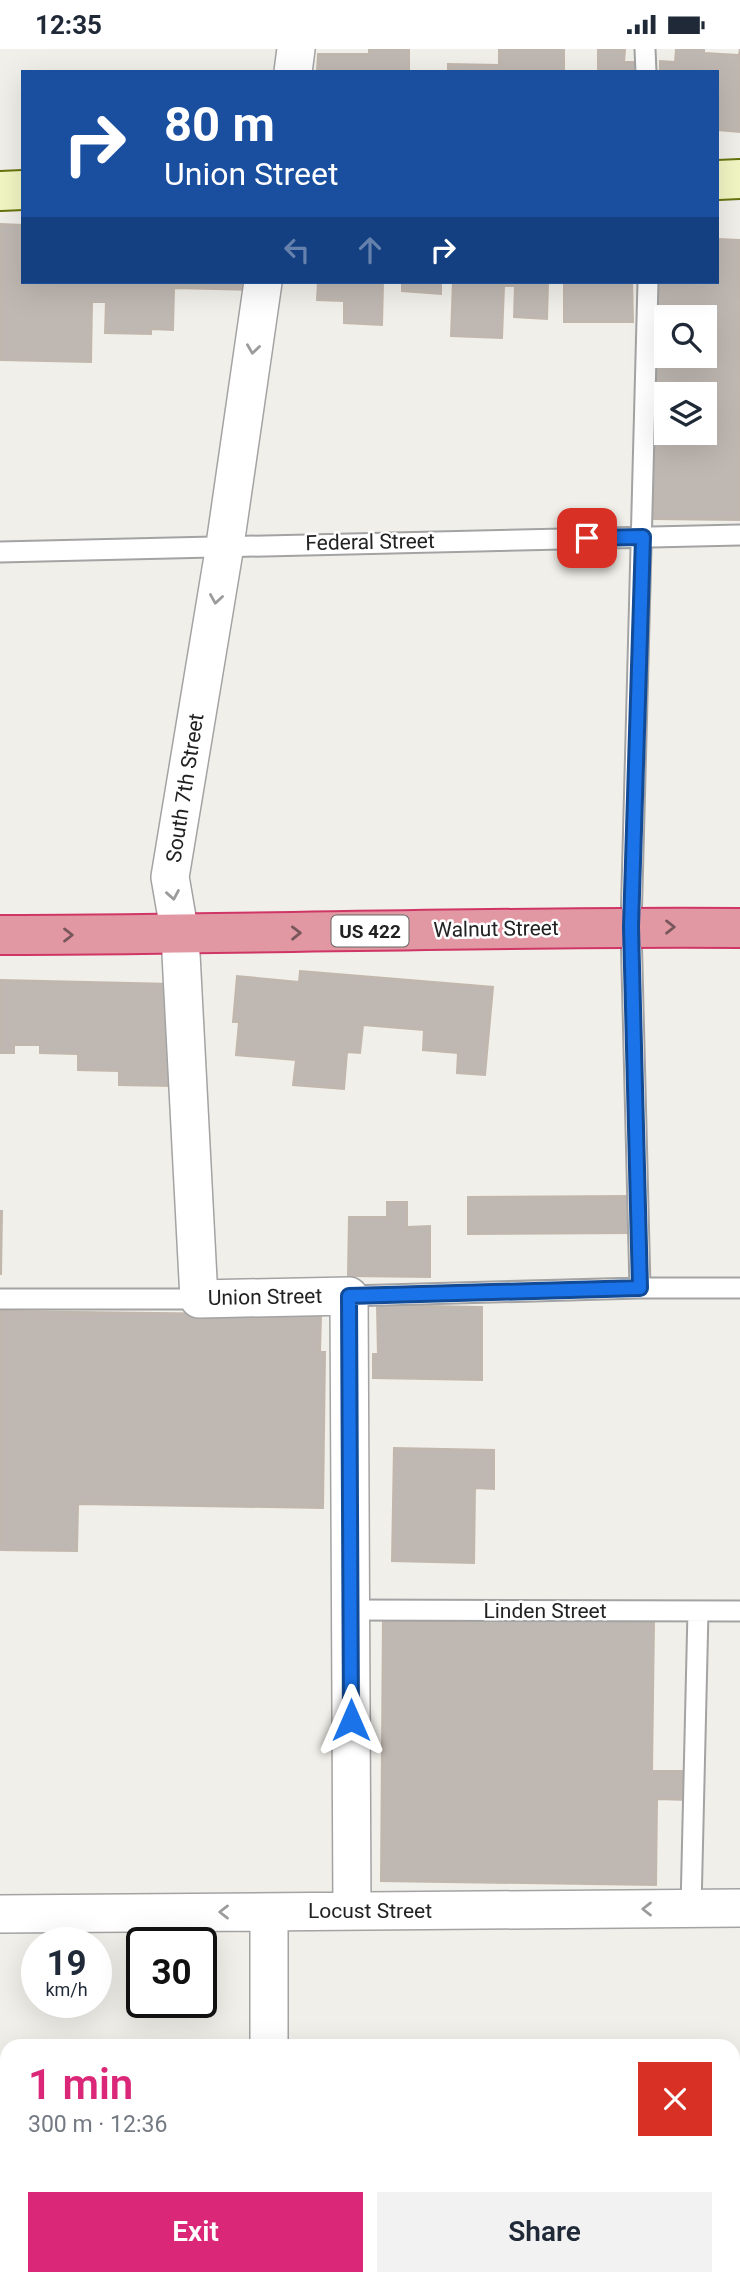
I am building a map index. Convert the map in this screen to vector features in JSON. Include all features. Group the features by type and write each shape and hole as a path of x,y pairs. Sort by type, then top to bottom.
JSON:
{"highway":[{"name":"Walnut Street","path":"0,935 740,928"}],"street":[{"path":"293,70 296,49"},
{"path":"719,180 740,179"},
{"path":"0,191 21,190"},
{"name":"South 7th Street","path":"199,1299 180,935 170,877 225,545 263,284"},
{"path":"349,1296 352,1911"},
{"name":"Union Street","path":"199,1299 349,1296"},
{"name":"Locust Street","path":"0,1914 740,1908"},
{"path":"269,1912 269,2039"}],"lane":[{"path":"645,49 646,70"},
{"path":"640,1288 631,927 648,284"},
{"name":"Federal Street","path":"0,552 740,535"},
{"name":"Union Street","path":"349,1296 740,1288"},
{"name":"Union Street","path":"0,1299 199,1299"},
{"name":"Linden Street","path":"350,1610 740,1611"},
{"path":"691,1908 698,1611"}],"building":[{"path":"369,49 409,49 409,70 317,70 318,54 369,54"},
{"path":"499,49 564,49 564,70 448,70 448,64 499,65"},
{"path":"598,49 625,50 624,62 638,62 638,70 598,70"},
{"path":"676,49 704,49 704,53 739,55 740,49 740,132 719,130 719,70 660,70 660,61 675,62"},
{"path":"0,224 21,225 21,284 255,284 255,290 174,288 173,330 151,329 151,334 105,333 106,302 92,302 91,362 0,360"},
{"path":"719,239 740,240 740,520 653,519 654,284 719,284"},
{"path":"318,284 383,284 382,325 344,323 344,301 317,300"},
{"path":"402,284 441,284 441,294 402,291"},
{"path":"453,284 548,284 547,319 514,317 515,286 504,286 502,338 451,336"},
{"path":"564,284 632,284 633,322 564,322"},
{"path":"300,971 493,987 485,1075 457,1073 458,1053 423,1050 424,1030 363,1025 360,1053 347,1052 344,1089 293,1085 296,1060 236,1055 239,1022 233,1022 237,976 299,982"},
{"path":"0,980 173,984 171,1086 119,1085 119,1071 78,1070 78,1054 40,1053 40,1045 14,1045 14,1053 0,1053"},
{"path":"630,1196 631,1233 468,1234 468,1197"},
{"path":"387,1202 407,1202 407,1227 430,1226 430,1277 348,1276 349,1217 387,1217"},
{"path":"2,1211 1,1274 0,1274"},
{"path":"377,1305 482,1307 482,1380 373,1378 373,1354 378,1354"},
{"path":"0,1311 321,1315 320,1352 325,1352 323,1508 78,1504 77,1551 0,1550"},
{"path":"394,1448 494,1450 494,1489 475,1488 474,1563 392,1561"},
{"path":"383,1618 654,1622 652,1771 688,1771 688,1800 657,1799 656,1885 381,1881"}],"route":[{"path":"351,1720 349,1296 640,1288 631,927 643,537 587,538"}]}
